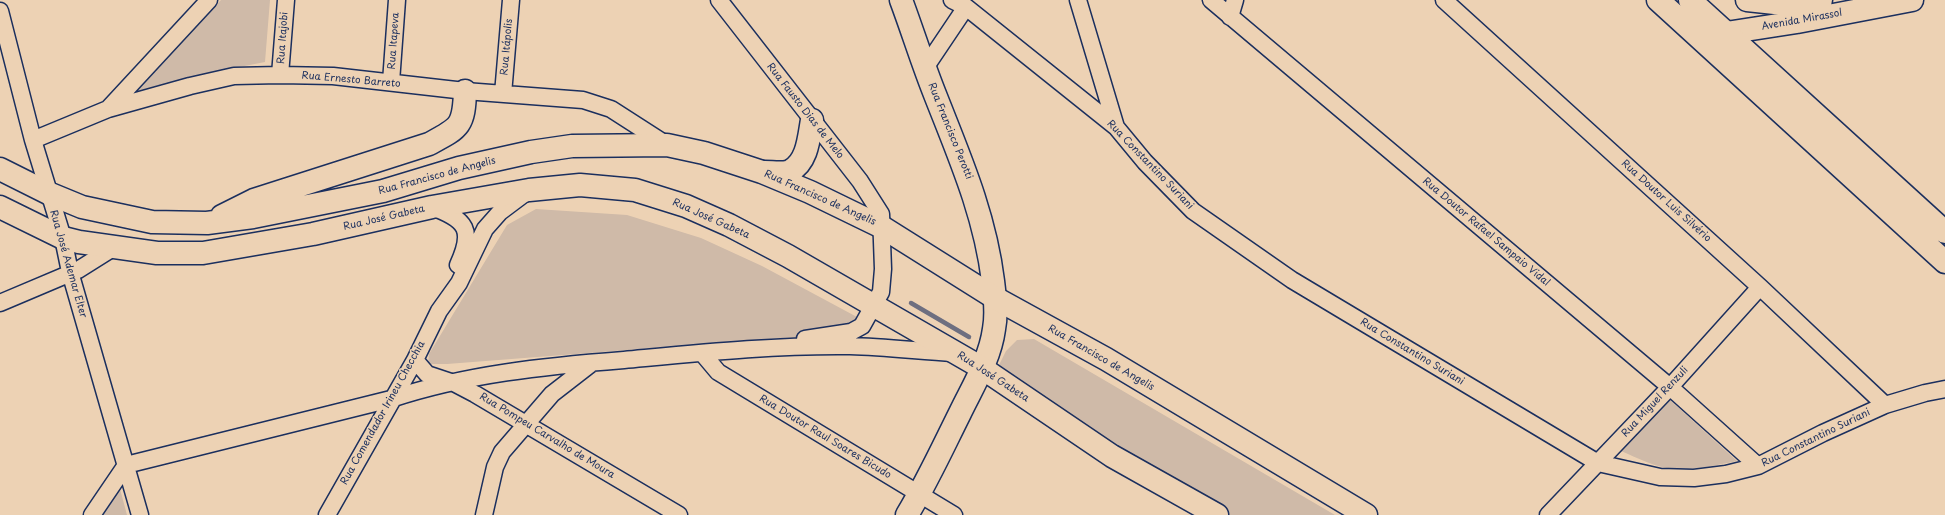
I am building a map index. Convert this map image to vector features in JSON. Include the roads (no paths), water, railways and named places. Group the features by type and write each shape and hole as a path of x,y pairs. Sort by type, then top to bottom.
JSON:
{"main road":[{"name":"Rua Francisco Perotti","path":"901,0 925,68 965,168 984,231 991,264 995,298 995,328 992,343 982,368 920,495 907,515"},
{"path":"1658,0 1945,262"},
{"path":"1690,0 1945,232"},
{"name":"Avenida Mirassol","path":"1747,0 1784,4 1821,0"},
{"name":"Avenida Mirassol","path":"1691,30 1726,33 1797,22 1912,0"},
{"path":"207,223 254,200 428,144 451,133 460,124 464,117 465,91"},
{"path":"762,172 779,173 790,171 799,163 808,144 812,120"},
{"name":"Rua Francisco de Angelis","path":"0,168 48,193 82,207 152,222 207,223 253,217 383,191 459,168 531,152 572,146 667,145 704,153 762,172 810,192 882,227 995,298 1106,359 1366,515"},
{"name":"Rua José Gabeta","path":"0,207 63,238 113,248 157,253 204,253 313,234 432,207 530,190 580,185 635,190 686,206 729,225 788,256 982,368 1112,456 1217,515"}],"street":[{"path":"108,109 209,0"},
{"name":"Rua Itajobi","path":"280,75 286,0"},
{"name":"Rua Itapeva","path":"391,82 398,0"},
{"name":"Rua Itápolis","path":"503,94 511,0"},
{"name":"Rua Fausto Dias de Melo","path":"719,0 860,180 881,214 882,227 881,292 862,326 851,332 734,351"},
{"path":"1078,0 1116,127"},
{"name":"Rua Doutor Rafael Sampaio Vidal","path":"1211,0 1670,387 1758,466"},
{"path":"1230,17 1234,0"},
{"name":"Rua Doutor Luis Silvério","path":"1444,0 1760,287 1884,405"},
{"path":"925,68 959,3"},
{"name":"Rua Constantino Suriani","path":"959,3 1116,127 1175,194 1193,211 1292,280 1598,463 1660,477 1694,478 1758,466 1823,433 1884,405 1925,393 1945,389"},
{"name":"Rua José Ademar Elter","path":"0,11 4,48 63,238 70,272 140,515"},
{"name":"Rua Ernesto Barreto","path":"33,140 108,109 190,86 234,76 280,75 333,76 465,91 583,100 611,109 667,145"},
{"name":"Rua Comendador Irineu Checchia","path":"439,311 459,283 486,229 500,212 530,190"},
{"name":"Rua Comendador Irineu Checchia","path":"327,515 415,360 439,311 446,288 463,254 467,234 459,220 450,214 432,207"},
{"path":"0,303 88,265 113,248"},
{"name":"Rua Miguel Renzuli","path":"1548,515 1670,387 1760,287"},
{"path":"92,515 126,466 391,400 418,390 492,374 593,362 734,351 850,346 955,353"},
{"name":"Rua Doutor Raul Soares Bicudo","path":"702,353 718,372 954,515"},
{"name":"Rua Pompeu Carvalho de Moura","path":"415,360 427,374 454,383 527,424 679,515"},
{"path":"484,515 495,467 502,452 552,394 593,362"}],"waterway":[{"path":"911,303 969,337"}]}
